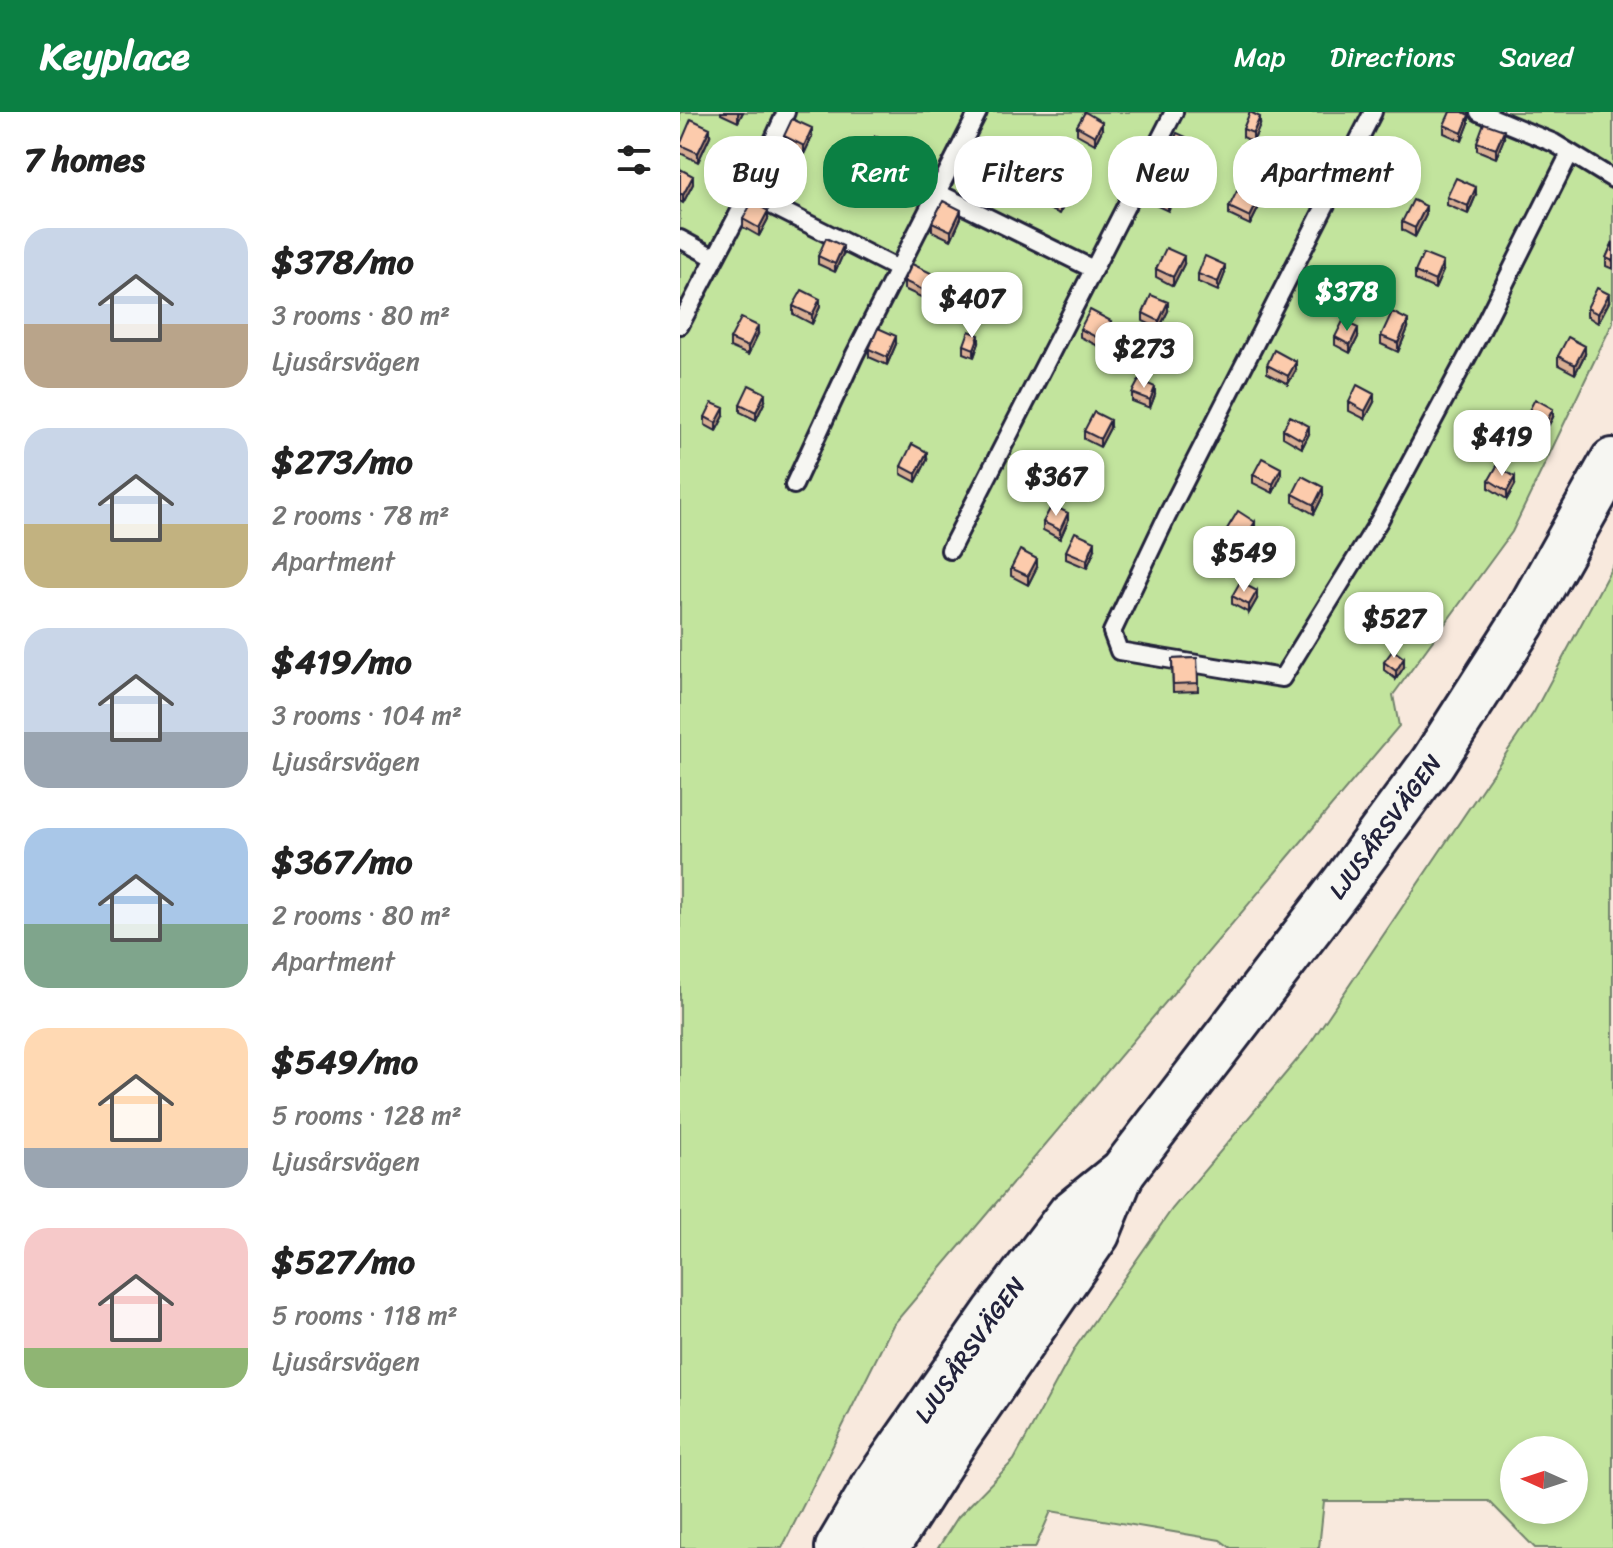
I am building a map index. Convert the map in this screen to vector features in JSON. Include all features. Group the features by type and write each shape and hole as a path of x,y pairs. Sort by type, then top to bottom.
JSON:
{"main road":[{"name":"LJUSÅRSVÄGEN","path":"838,1548 877,1482 995,1313 1060,1227 1070,1214 1123,1171 1433,762 1522,623 1613,461"},
{"name":"LJUSÅRSVÄGEN","path":"886,1548 959,1434 1097,1234 1123,1171"}],"lane":[{"path":"775,136 786,112"},
{"path":"978,112 938,193 1093,269"},
{"path":"950,550 1174,112"},
{"path":"1373,112 1167,516 1112,632 1119,651 1282,678 1379,521 1481,331 1570,153"},
{"path":"1479,112 1554,143 1613,179"},
{"path":"680,325 742,208"},
{"path":"777,208 898,269"},
{"path":"794,485 854,356 930,208"},
{"path":"680,239 715,258"}],"green space":[{"path":"680,112 1613,112 1613,322 1512,532 1393,695 1399,726 893,1325 782,1548 680,1548"},
{"path":"1613,565 1613,1548 1535,1548 1512,1524 1588,1524 1588,1436 1500,1436 1500,1512 1489,1501 1324,1501 1319,1548 1231,1548 1220,1540 1051,1511 1035,1548 938,1548 958,1517 1014,1460 1075,1348 1172,1209 1307,1048 1534,712"}],"building":[{"path":"1085,112 1102,122 1095,136 1077,126"},
{"path":"1250,112 1260,117 1253,133 1243,129"},
{"path":"1450,112 1469,115 1462,133 1444,125"},
{"path":"691,119 710,128 698,153 680,145"},
{"path":"792,119 812,128 807,139 807,136 784,136"},
{"path":"1484,123 1504,130 1496,149 1477,142"},
{"path":"680,169 693,176 683,195 680,193"},
{"path":"1456,178 1476,187 1468,206 1447,197"},
{"path":"1233,199 1233,208 1254,208 1250,217 1229,207"},
{"path":"943,201 961,210 951,231 932,222"},
{"path":"1421,204 1426,206 1415,228 1402,222 1409,208 1421,208"},
{"path":"749,208 768,211 759,228 743,219"},
{"path":"826,238 843,246 835,264 818,256"},
{"path":"1613,242 1613,261 1606,258"},
{"path":"1166,248 1184,256 1173,277 1156,269"},
{"path":"1423,254 1443,262 1435,281 1415,272"},
{"path":"1205,256 1225,265 1218,282 1198,274"},
{"path":"912,264 933,274 925,291 904,281"},
{"path":"1373,264 1389,272 1378,293 1363,284"},
{"path":"994,282 1009,289 1002,303 988,296"},
{"path":"1597,288 1609,294 1598,314 1587,308"},
{"path":"802,290 820,299 812,315 793,306"},
{"path":"1151,295 1168,302 1159,321 1143,313"},
{"path":"1090,310 1111,321 1102,340 1080,329"},
{"path":"1392,312 1408,320 1398,343 1381,336"},
{"path":"741,318 758,326 748,347 730,339"},
{"path":"1343,321 1358,328 1350,345 1335,337"},
{"path":"878,328 896,336 887,357 869,349"},
{"path":"969,331 979,335 974,349 964,345"},
{"path":"1568,337 1585,346 1575,365 1558,356"},
{"path":"1274,350 1296,362 1288,376 1267,365"},
{"path":"1139,380 1155,387 1150,400 1132,393"},
{"path":"749,385 765,393 756,412 740,404"},
{"path":"1357,385 1374,394 1365,411 1349,402"},
{"path":"1535,399 1553,409 1543,428 1525,418"},
{"path":"712,403 724,408 716,423 705,417"},
{"path":"1094,412 1110,420 1100,439 1084,431"},
{"path":"1290,416 1309,426 1302,440 1283,429"},
{"path":"912,444 927,452 916,474 901,466"},
{"path":"1262,458 1281,468 1273,484 1253,475"},
{"path":"1497,466 1515,477 1507,491 1489,480"},
{"path":"1302,476 1323,487 1314,505 1293,494"},
{"path":"1052,505 1068,513 1060,530 1043,522"},
{"path":"1238,511 1255,522 1244,540 1227,529"},
{"path":"1075,532 1095,541 1087,560 1066,551"},
{"path":"1276,536 1293,545 1285,561 1268,551"},
{"path":"1020,550 1037,559 1028,576 1011,568"},
{"path":"1240,582 1257,591 1249,605 1232,596"},
{"path":"1362,610 1374,617 1368,627 1356,620"},
{"path":"1393,650 1404,658 1396,671 1384,662"},
{"path":"1197,658 1198,683 1173,684 1172,659"}]}
